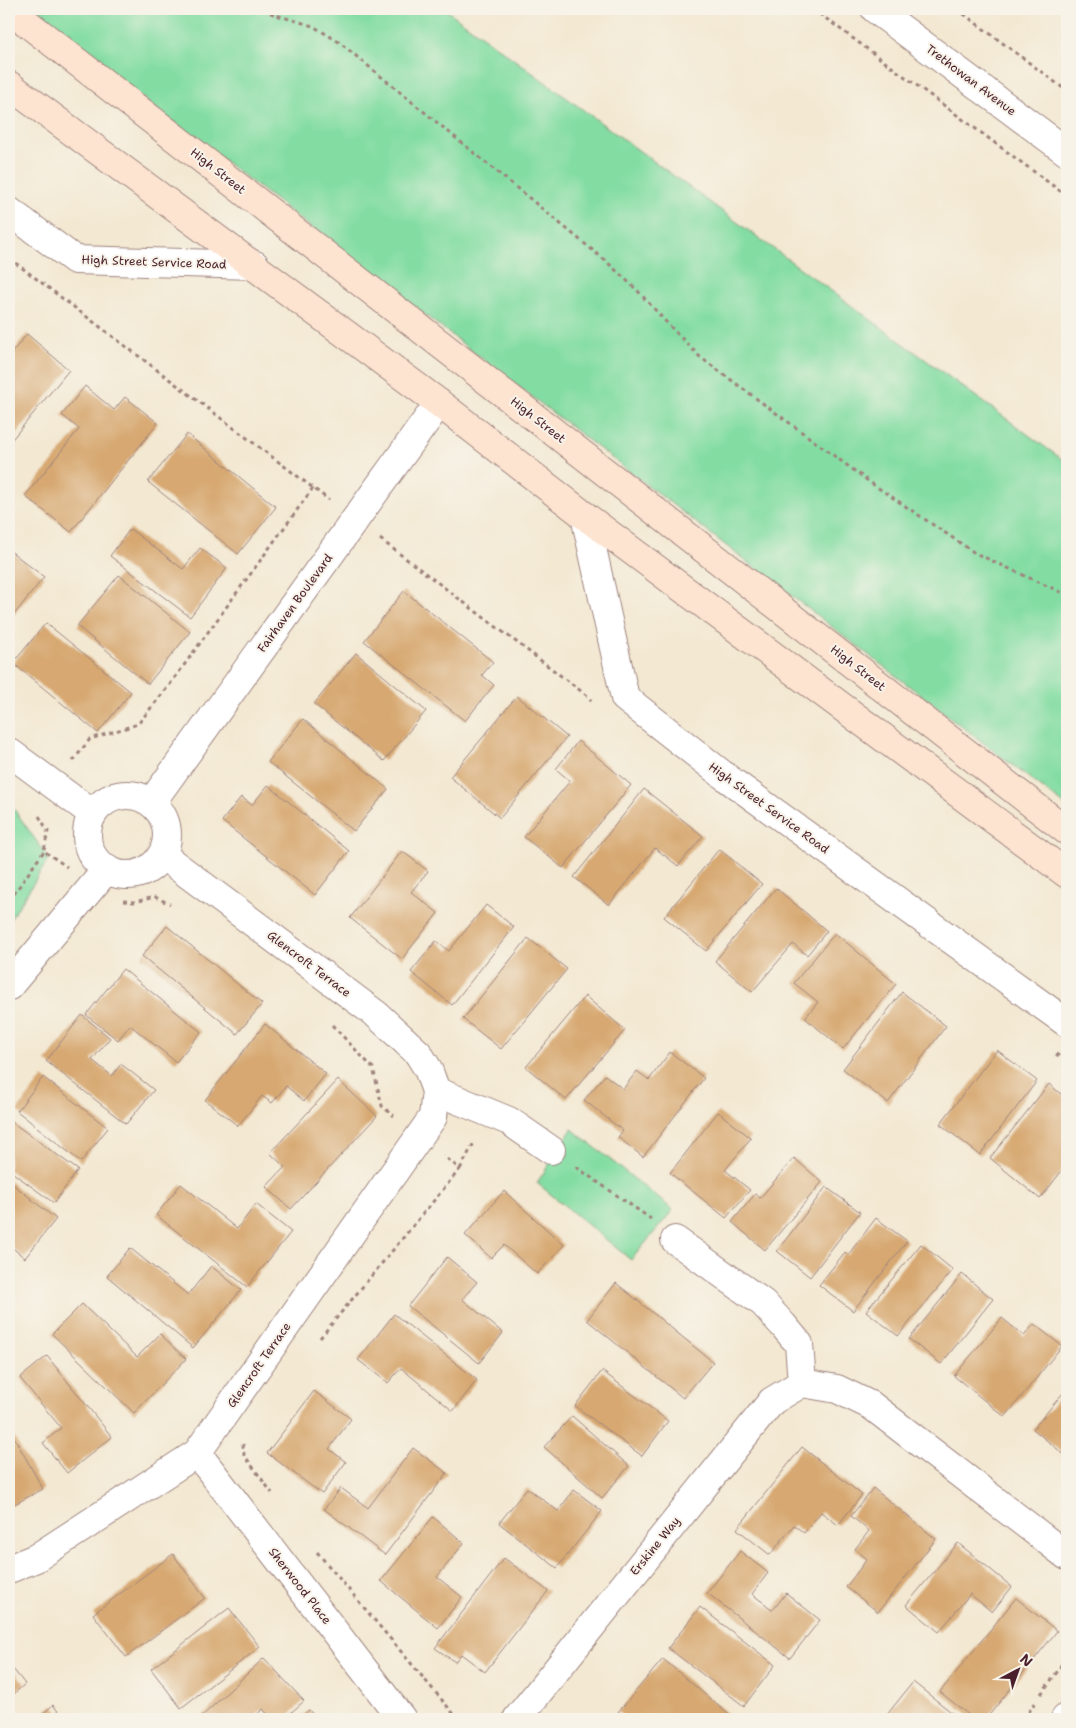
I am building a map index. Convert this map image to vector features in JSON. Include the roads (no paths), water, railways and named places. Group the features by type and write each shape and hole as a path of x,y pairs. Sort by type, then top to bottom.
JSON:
{"main road":[{"name":"High Street","path":"9,9 1067,831"},
{"path":"9,84 439,403 585,516 1067,874"}],"street":[{"name":"Trethowan Avenue","path":"875,9 1067,152"},
{"name":"High Street Service Road","path":"9,211 75,260 255,266"},
{"name":"Fairhaven Boulevard","path":"151,803 439,403"},
{"name":"High Street Service Road","path":"585,516 625,698 727,778 1067,1022"},
{"path":"9,752 93,814"},
{"path":"9,986 100,877 137,874 151,867 162,855 166,845 166,827 160,811 151,803 136,796 120,796 105,802 93,814 88,826 88,838 91,850 97,861 100,877"},
{"name":"Glencroft Terrace","path":"9,1569 36,1558 197,1453 433,1117 436,1091 428,1069 418,1053 377,1016 162,855"},
{"path":"436,1091 509,1121 550,1150"},
{"path":"675,1240 763,1303 783,1325 799,1344 802,1383 837,1388 872,1406 1067,1556"},
{"name":"Erskine Way","path":"517,1719 772,1401 802,1383"},
{"name":"Sherwood Place","path":"197,1453 402,1719"}]}
